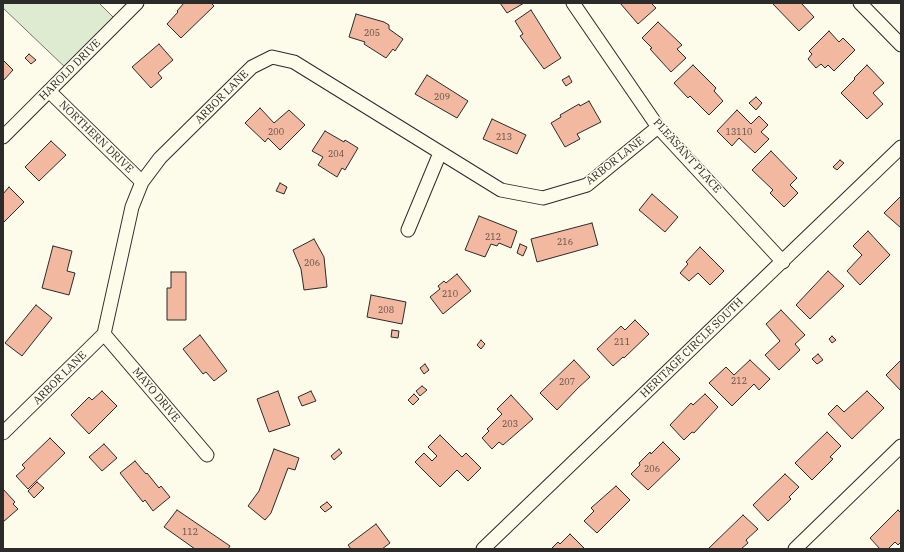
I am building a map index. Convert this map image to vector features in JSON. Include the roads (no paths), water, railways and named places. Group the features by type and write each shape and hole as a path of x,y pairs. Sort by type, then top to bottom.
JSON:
{"street":[{"name":"HAROLD DRIVE","path":"3,137 137,3"},
{"name":"PLEASANT PLACE","path":"573,3 658,127 783,262"},
{"path":"860,3 901,45"},
{"name":"ARBOR LANE","path":"3,433 104,334 132,207 142,182 160,158 252,67 272,57 294,62 501,190 543,198 587,185 658,127"},
{"name":"NORTHERN DRIVE","path":"49,91 142,182"},
{"name":"HERITAGE CIRCLE SOUTH","path":"483,549 901,147"},
{"path":"408,230 440,153"},
{"name":"MAYO DRIVE","path":"104,334 207,456"},
{"path":"795,549 901,446"}]}
